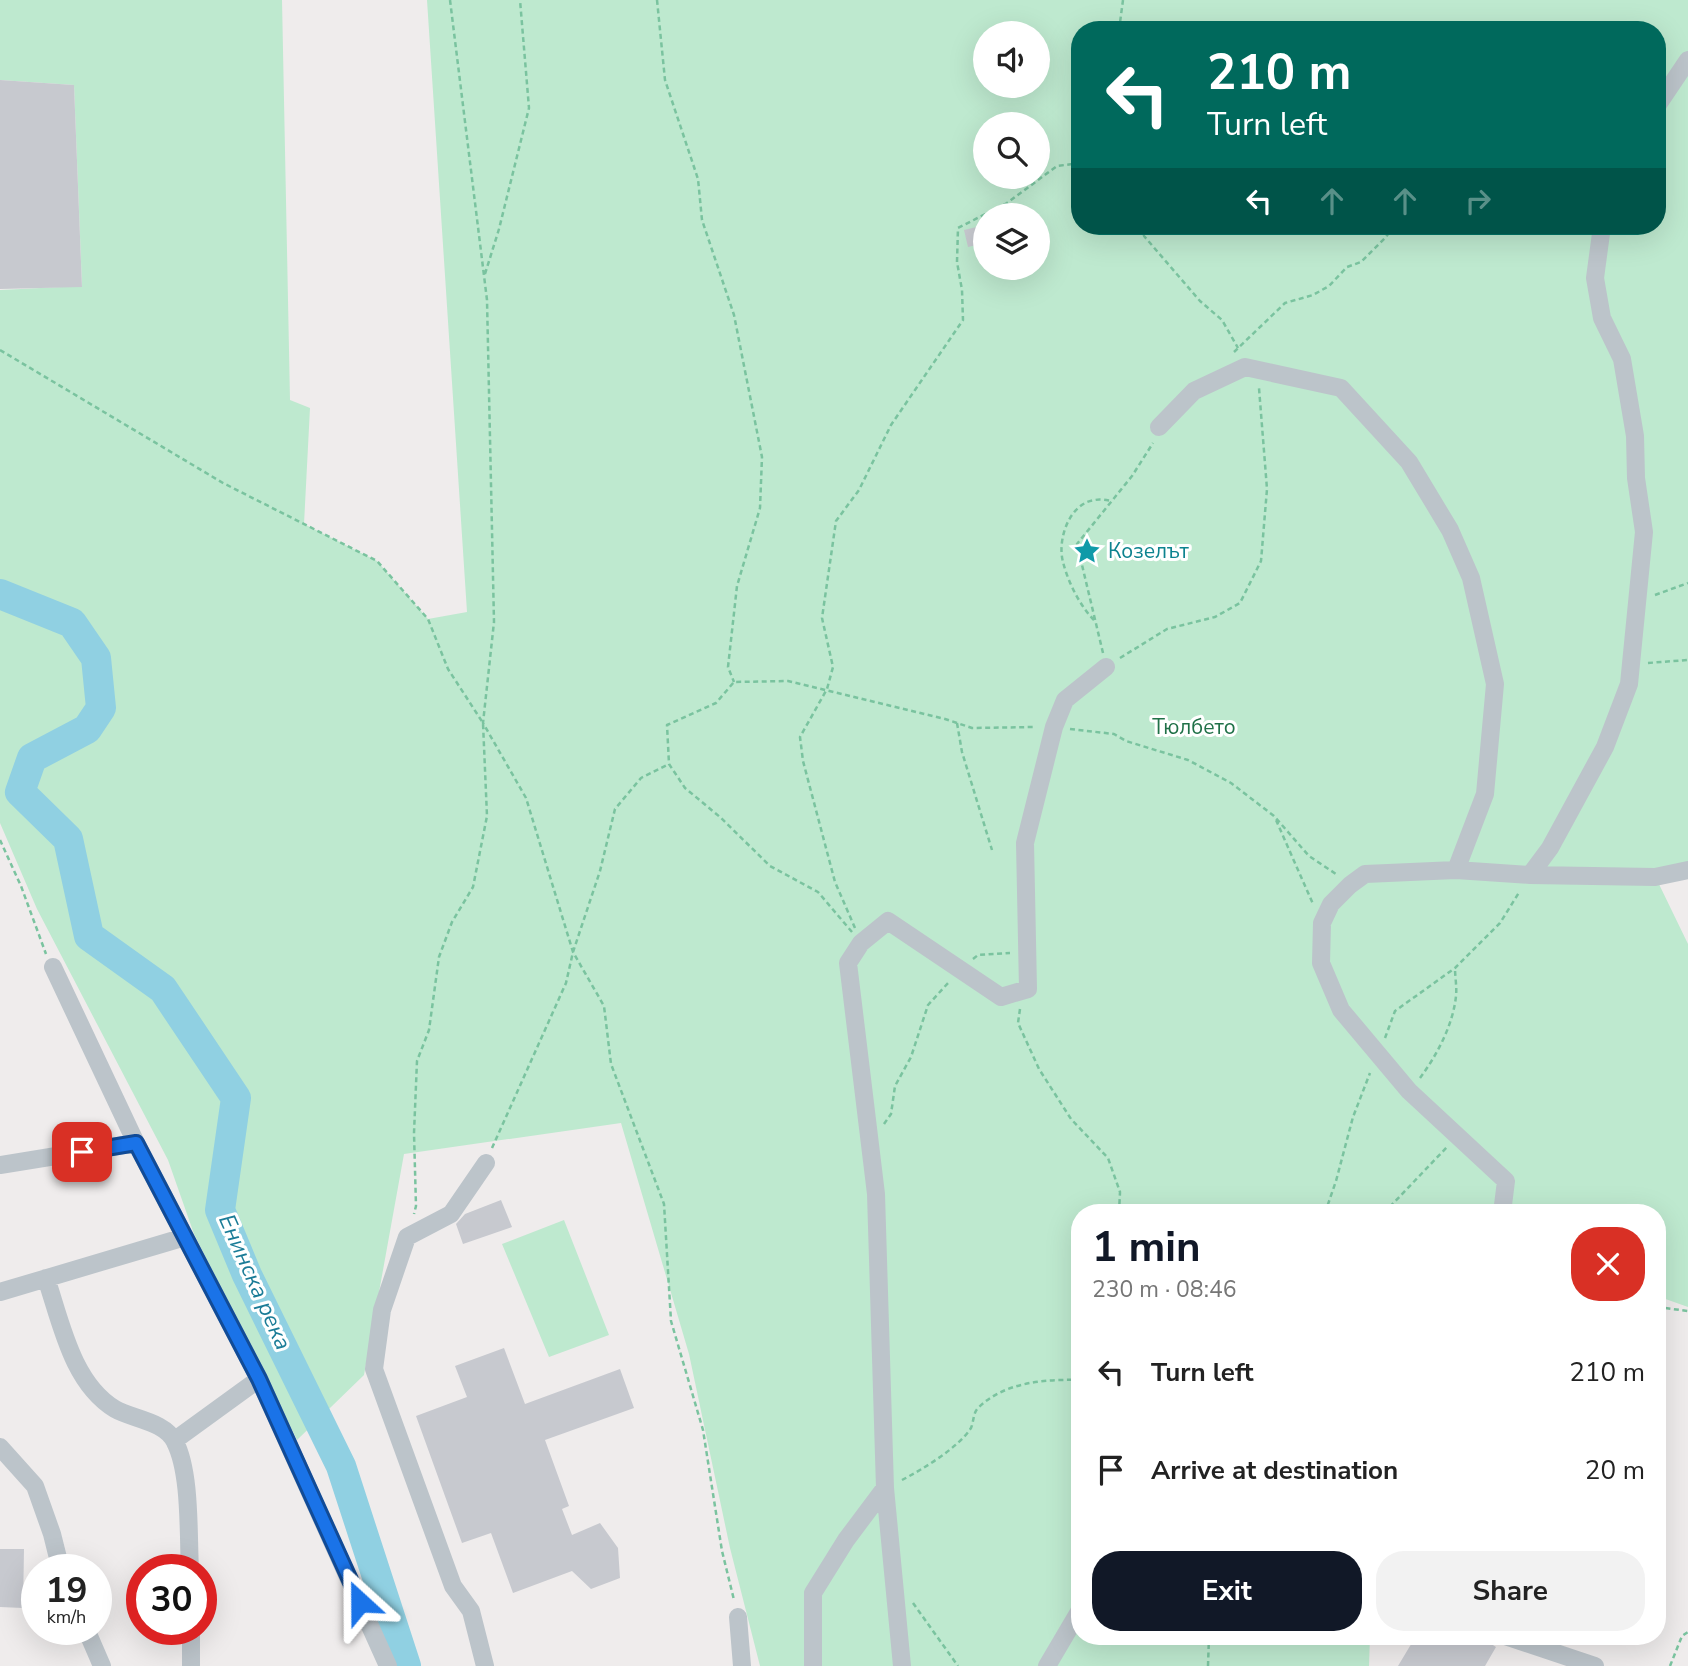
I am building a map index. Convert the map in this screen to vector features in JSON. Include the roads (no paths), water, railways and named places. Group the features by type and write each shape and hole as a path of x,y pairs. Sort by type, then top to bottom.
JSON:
{"street":[{"path":"1666,93 1688,60"},
{"path":"1530,875 1550,848 1605,747 1629,684 1644,531 1636,478 1635,436 1622,359 1602,318 1595,278 1601,235"},
{"path":"1159,427 1194,391 1251,369 1340,388 1409,462 1450,530 1471,578 1494,684 1485,794 1456,870"},
{"path":"902,1666 885,1488 876,1194 848,963 861,943 888,921 1001,997 1028,989 1025,843 1054,727 1065,700 1105,667"},
{"path":"1503,1204 1506,1181 1409,1091 1342,1010 1321,963 1322,923 1331,904 1366,874 1456,870 1530,875 1655,877 1688,870"},
{"path":"53,967 136,1143 259,1379 388,1666"},
{"path":"0,1165 136,1143"},
{"path":"485,1666 471,1611 453,1586 374,1369 382,1310 407,1237 450,1214 486,1163"},
{"path":"0,1292 185,1237"},
{"path":"46,1278 74,1359 90,1386 115,1409 152,1422 175,1440 185,1478 189,1554"},
{"path":"175,1440 259,1379"},
{"path":"0,1447 35,1486 57,1554"},
{"path":"813,1666 813,1593 846,1540 885,1488"},
{"path":"738,1616 742,1666"},
{"path":"1047,1666 1071,1625"},
{"path":"93,1645 102,1666"},
{"path":"191,1645 191,1666"},
{"path":"1532,1645 1595,1666"}],"waterway":[{"name":"Енинска река","path":"0,594 72,623 96,658 101,708 87,729 32,758 20,792 68,839 89,936 163,989 236,1098 220,1210 247,1275 341,1466 406,1666"}],"place":[{"name":"Козелът","path":"1087,551"}],"park label":[{"name":"Тюлбето","path":"1194,727"}]}
